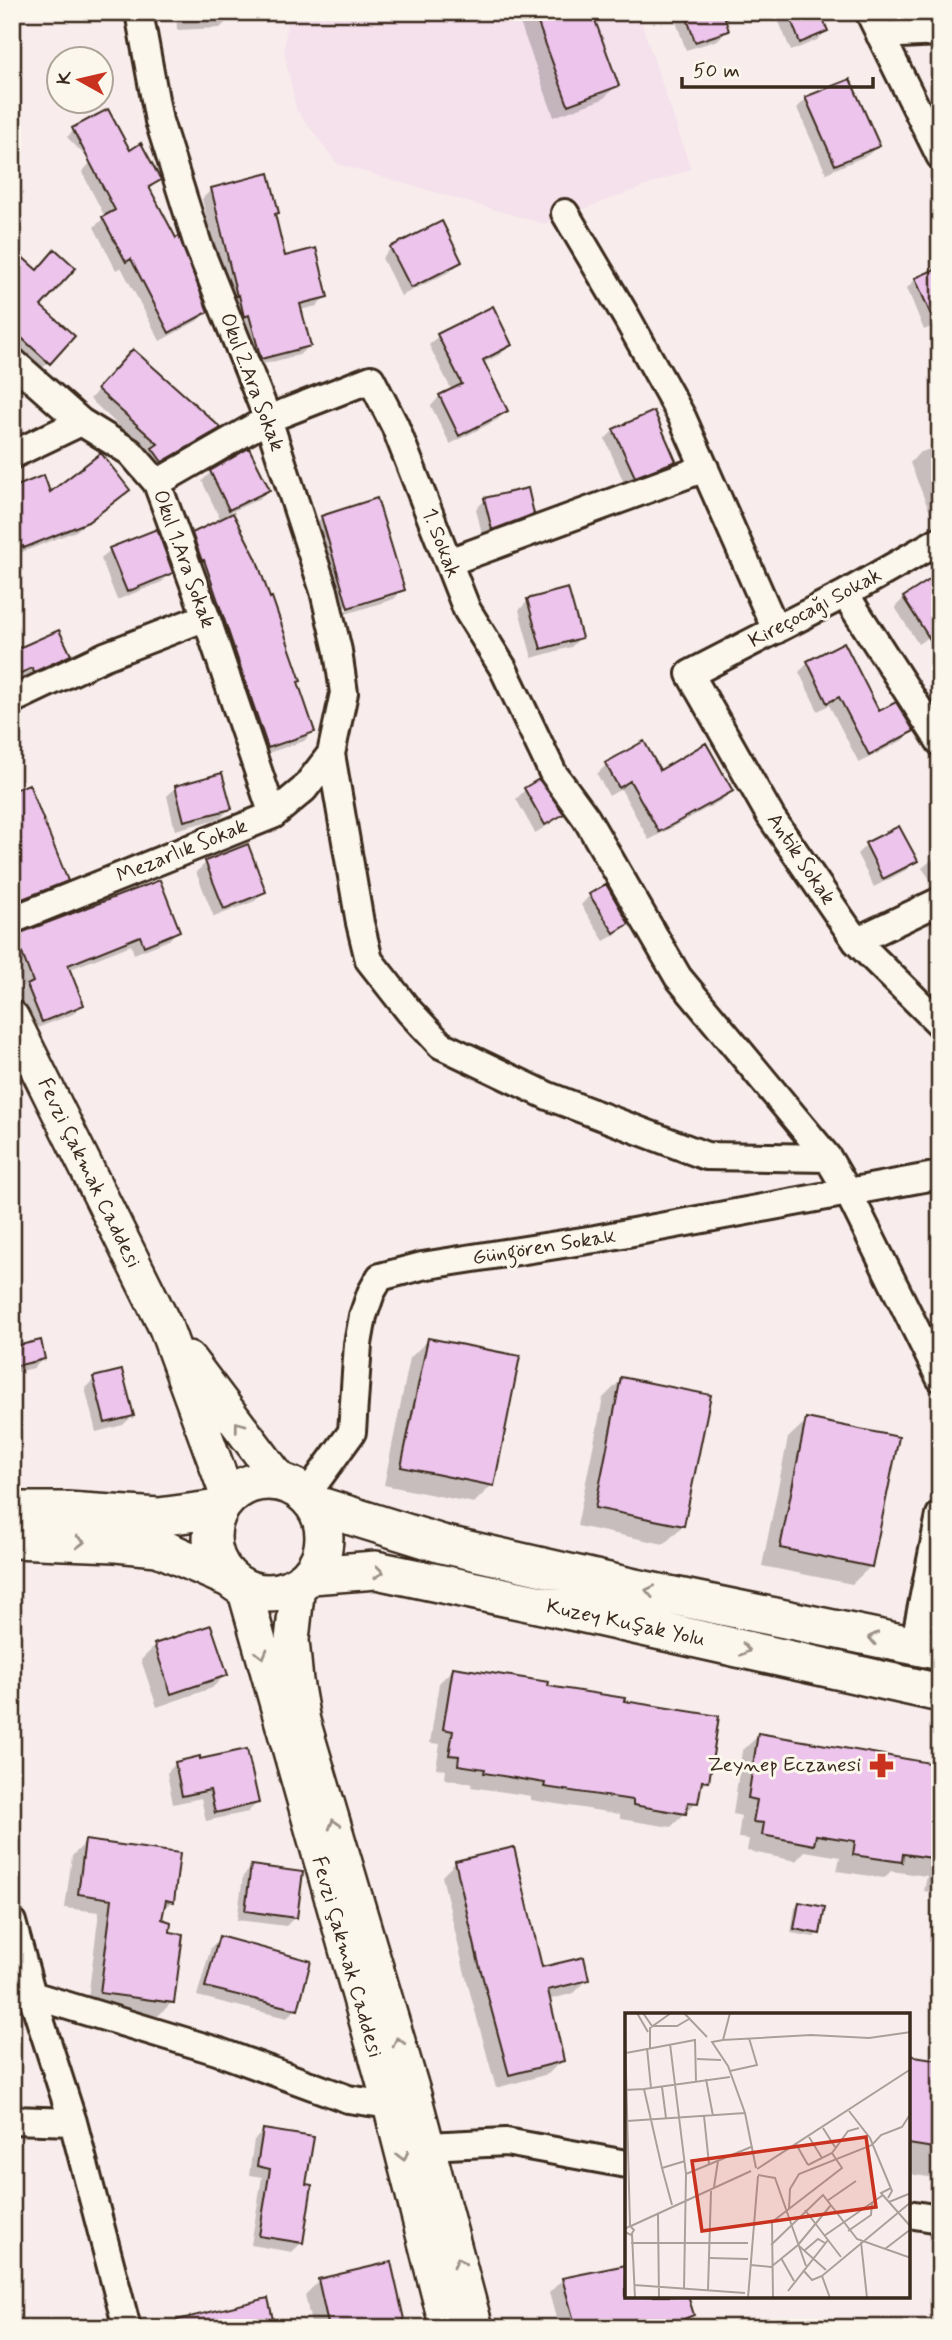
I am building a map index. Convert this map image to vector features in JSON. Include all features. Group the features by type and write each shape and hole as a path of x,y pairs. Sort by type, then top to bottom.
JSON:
{"main road":[{"path":"12,1511 66,1511 159,1517 223,1503 252,1481 301,1493 325,1528 323,1553 304,1580 281,1592 262,1593 158,1547 12,1539"},
{"name":"Kuzey Kuşak Yolu","path":"301,1493 442,1544 635,1588 927,1649"},
{"path":"223,1503 212,1527 212,1545 218,1563 237,1583"},
{"name":"Kuzey Kuşak Yolu","path":"304,1580 376,1570 940,1693"}],"street":[{"name":"Okul 2.Ara Sokak","path":"139,12 159,121 198,245 268,419 324,591 344,692 331,754"},
{"path":"875,24 940,32"},
{"path":"875,24 940,156"},
{"path":"565,213 661,379 705,468 776,630"},
{"name":"Okul 1.Ara Sokak","path":"12,361 81,422 130,452 157,483 206,617 272,815"},
{"name":"1. Sokak","path":"268,419 371,379 395,426 467,610 521,701 553,773 586,818 678,977 828,1158 848,1192 940,1378"},
{"path":"157,483 268,419"},
{"path":"12,455 81,422"},
{"path":"449,562 705,468"},
{"name":"Kireçocağı Sokak","path":"690,674 845,594 940,540"},
{"path":"845,594 940,742"},
{"path":"12,700 105,656 206,617"},
{"name":"Antik Sokak","path":"690,674 771,817 856,941 940,1024"},
{"path":"331,754 360,923 369,960 409,1011 441,1045 548,1096 706,1156 828,1158"},
{"name":"Mezarlık Sokak","path":"12,920 272,815 304,789 331,754"},
{"path":"856,941 940,901"},
{"name":"Fevzi Çakmak Caddesi","path":"12,1018 166,1328"},
{"name":"Güngören Sokak","path":"301,1493 352,1432 362,1325 371,1293 380,1277 422,1266 595,1239 940,1175"},
{"path":"166,1328 301,1493"},
{"path":"166,1328 223,1503"},
{"path":"927,1649 940,1514"},
{"path":"304,1580 292,1640 299,1701 428,2146 476,2328"},
{"name":"Fevzi Çakmak Caddesi","path":"237,1583 390,2105 447,2328"},
{"path":"12,1922 32,1995 73,2122 127,2328"},
{"path":"32,1995 217,2051 348,2099 390,2105"},
{"path":"12,2120 73,2122"},
{"path":"428,2146 506,2142 625,2164"},
{"path":"910,2214 940,2219"}],"shaded area":[{"path":"288,12 638,12 691,169 544,224 337,164 296,109 284,52"}],"building":[{"path":"534,12 592,12 619,86 568,105"},
{"path":"685,12 723,12 729,31 695,42"},
{"path":"788,12 820,12 828,31 800,43"},
{"path":"850,79 880,146 835,165 805,97"},
{"path":"95,116 112,116 130,150 141,143 161,180 149,187 176,238 179,236 208,312 169,333 131,259 126,262 102,217 115,210 72,128"},
{"path":"269,173 279,213 275,214 285,256 316,248 328,297 300,304 311,346 261,359 249,315 244,317 239,295 237,296 211,188"},
{"path":"442,221 462,262 411,288 390,247"},
{"path":"12,248 37,270 55,249 76,268 41,306 75,336 50,364 12,329"},
{"path":"940,267 940,336 915,278"},
{"path":"493,306 512,345 483,360 508,411 459,436 439,395 462,384 437,334"},
{"path":"133,349 221,428 162,462 152,448 158,444 97,389"},
{"path":"654,411 676,461 635,477 613,429"},
{"path":"249,448 270,490 229,510 210,471"},
{"path":"101,453 130,490 88,522 12,551 12,488 44,475 50,492"},
{"path":"528,488 534,514 492,530 484,498"},
{"path":"377,498 405,590 348,608 321,516"},
{"path":"233,513 256,558 270,598 272,597 301,681 298,682 315,732 268,748 204,560 202,561 192,533"},
{"path":"157,529 173,573 127,592 109,548"},
{"path":"940,573 940,655 903,597"},
{"path":"568,588 582,638 541,649 527,599"},
{"path":"59,630 71,655 34,672 32,668 12,677 12,651"},
{"path":"844,642 879,711 896,702 914,731 869,755 839,697 827,703 807,661"},
{"path":"644,741 660,770 706,743 733,791 659,832 630,781 619,788 605,763"},
{"path":"222,773 232,809 184,821 175,786"},
{"path":"539,779 564,814 545,825 524,788"},
{"path":"29,784 68,881 12,903 12,791"},
{"path":"899,826 918,861 883,879 865,843"},
{"path":"248,844 266,892 224,909 205,861"},
{"path":"160,880 180,931 144,946 140,936 68,965 84,1005 42,1022 27,985 33,982 15,935"},
{"path":"606,884 629,924 614,933 589,894"},
{"path":"428,1338 520,1356 494,1486 401,1467"},
{"path":"41,1340 45,1359 12,1367 12,1347"},
{"path":"122,1370 134,1416 105,1423 93,1377"},
{"path":"621,1377 711,1395 684,1526 595,1508"},
{"path":"806,1418 899,1437 872,1567 780,1548"},
{"path":"211,1625 228,1675 171,1694 154,1644"},
{"path":"453,1667 549,1682 548,1686 719,1716 709,1782 702,1781 698,1803 688,1802 686,1814 633,1805 633,1800 544,1787 545,1783 484,1773 485,1769 458,1765 459,1756 449,1755 453,1731 443,1729"},
{"path":"758,1733 930,1763 930,1769 940,1771 940,1859 903,1854 902,1862 853,1855 855,1841 816,1835 814,1845 762,1835 764,1823 753,1822 757,1800 748,1798"},
{"path":"247,1749 259,1803 215,1813 210,1790 182,1796 175,1762"},
{"path":"85,1840 180,1853 174,1902 166,1900 162,1919 171,1922 170,1932 183,1934 174,2003 100,1993 112,1899 78,1894"},
{"path":"514,1847 542,1967 584,1957 589,1980 548,1990 564,2061 509,2075 455,1861"},
{"path":"251,1865 303,1872 297,1918 245,1911"},
{"path":"799,1902 825,1907 820,1934 794,1929"},
{"path":"219,1936 311,1961 298,2010 205,1987"},
{"path":"910,2055 940,2060 940,2149 910,2144"},
{"path":"263,2129 314,2137 306,2184 312,2185 303,2243 259,2236 270,2169 257,2166"},
{"path":"391,2262 406,2328 329,2328 318,2279"},
{"path":"625,2265 625,2298 689,2298 694,2315 662,2328 576,2328 562,2278"},
{"path":"268,2298 275,2328 178,2328 177,2320"}],"place":[{"name":"Zeynep Eczanesi","path":"881,1765"}]}
